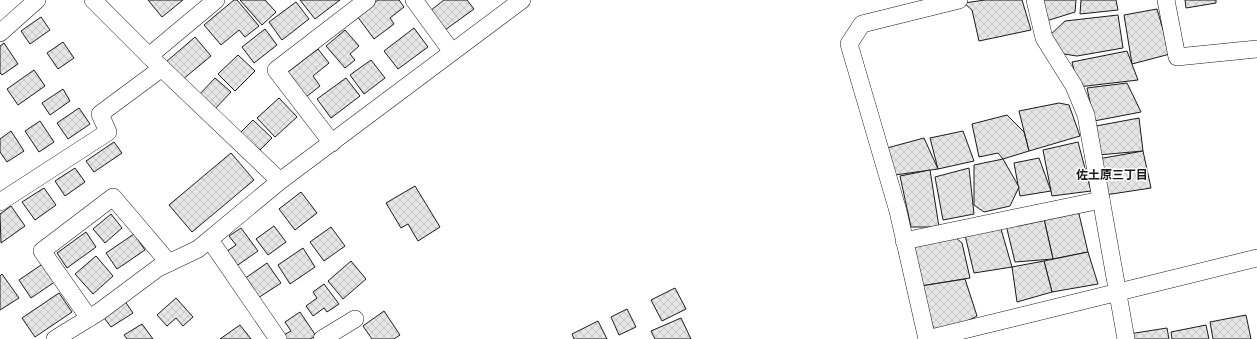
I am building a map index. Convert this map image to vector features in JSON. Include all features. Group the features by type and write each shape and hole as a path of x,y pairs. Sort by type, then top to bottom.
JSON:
{"street":[{"path":"0,33 37,0"},
{"path":"93,0 149,56 280,181"},
{"path":"149,56 216,0"},
{"path":"332,143 276,70 367,0"},
{"path":"414,0 452,52"},
{"path":"55,339 89,318 169,263 198,249 280,181 522,0"},
{"path":"959,0 862,24 849,44 898,211 927,339 1257,258"},
{"path":"1035,0 1044,38 1074,86 1086,115 1126,339"},
{"path":"1166,0 1177,58 1257,49"},
{"path":"0,202 108,132 100,114 162,68"},
{"path":"89,318 42,251 113,197 169,263"},
{"path":"904,241 1101,200"},
{"path":"210,240 278,339"},
{"path":"322,339 355,319"}],"building":[{"path":"148,0 183,0 162,17"},
{"path":"234,0 237,0 259,26 245,37 239,30 221,45 204,25"},
{"path":"240,0 265,0 276,12 262,25"},
{"path":"300,0 340,0 315,19"},
{"path":"378,0 399,0 404,7 390,18 394,24 374,39 357,16"},
{"path":"444,0 467,0 474,9 445,30 430,11"},
{"path":"985,0 1022,0 1031,30 979,41 972,10 964,3"},
{"path":"1039,0 1076,0 1075,12 1040,23"},
{"path":"1081,0 1116,0 1118,10 1080,14"},
{"path":"1185,0 1216,0 1216,3 1186,8"},
{"path":"296,2 309,19 282,40 269,22"},
{"path":"1157,9 1170,54 1132,64 1124,15"},
{"path":"1118,15 1123,48 1077,56 1064,54 1049,36 1065,21"},
{"path":"41,17 50,30 30,44 21,31"},
{"path":"414,28 428,47 398,69 384,51"},
{"path":"265,29 277,45 254,63 242,47"},
{"path":"345,30 359,46 350,54 355,60 345,68 326,46"},
{"path":"195,37 211,56 182,80 166,62"},
{"path":"63,42 74,58 58,69 47,53"},
{"path":"4,43 18,64 2,75 0,73 0,46"},
{"path":"318,49 329,63 313,76 320,86 306,97 288,72"},
{"path":"1127,51 1138,80 1078,87 1072,62"},
{"path":"238,55 255,71 235,91 218,74"},
{"path":"371,60 385,78 364,94 350,75"},
{"path":"34,70 45,86 18,105 7,89"},
{"path":"215,78 231,92 213,111 197,97"},
{"path":"346,78 360,96 331,118 317,99"},
{"path":"1127,83 1141,112 1094,121 1087,88"},
{"path":"63,89 70,101 50,115 42,103"},
{"path":"279,98 297,117 275,137 257,118"},
{"path":"1059,103 1069,105 1080,136 1029,151 1019,111"},
{"path":"79,108 90,124 68,139 57,123"},
{"path":"1007,115 1024,132 1029,151 1003,159 998,153 979,157 972,124"},
{"path":"1139,118 1143,151 1098,155 1096,126"},
{"path":"253,120 272,138 257,153 239,134"},
{"path":"40,121 54,142 39,152 25,131"},
{"path":"11,131 24,151 7,162 0,152 0,139"},
{"path":"963,131 974,161 938,169 930,138"},
{"path":"924,138 938,169 895,175 887,148"},
{"path":"114,142 122,153 94,172 86,161"},
{"path":"1078,142 1091,191 1052,196 1043,150"},
{"path":"1143,151 1151,188 1105,195 1098,159"},
{"path":"231,153 254,180 192,232 169,205"},
{"path":"1039,158 1051,191 1020,196 1014,163"},
{"path":"1003,159 1019,187 1010,206 984,212 974,205 974,165"},
{"path":"75,168 85,182 65,196 55,181"},
{"path":"969,168 974,214 943,220 935,177"},
{"path":"930,170 939,227 911,227 900,176"},
{"path":"415,186 440,227 418,241 408,224 401,228 386,203"},
{"path":"44,188 56,205 35,220 22,202"},
{"path":"301,192 317,213 295,230 279,209"},
{"path":"11,206 25,226 1,243 0,214"},
{"path":"1074,213 1079,214 1088,252 1053,259 1044,219"},
{"path":"111,214 122,228 105,243 93,229"},
{"path":"1044,219 1053,259 1015,262 1006,225"},
{"path":"274,226 286,242 268,255 256,239"},
{"path":"331,227 345,246 324,261 310,242"},
{"path":"241,228 258,251 235,267 224,253 236,245 229,236"},
{"path":"1001,229 1012,267 974,273 965,235"},
{"path":"86,232 96,247 67,268 57,253"},
{"path":"134,234 145,250 117,269 106,253"},
{"path":"956,238 962,243 970,278 921,286 912,247"},
{"path":"303,248 315,267 290,284 278,265"},
{"path":"1088,252 1098,284 1052,292 1044,261"},
{"path":"96,256 113,276 93,294 75,274"},
{"path":"351,261 366,279 343,299 328,281"},
{"path":"1044,261 1052,292 1017,302 1012,267"},
{"path":"44,263 56,281 31,298 19,280"},
{"path":"267,263 281,283 258,298 244,279"},
{"path":"2,274 19,298 0,310 0,276"},
{"path":"965,279 977,316 936,337 921,286"},
{"path":"324,284 339,304 327,312 324,308 313,316 306,306 317,298 313,292"},
{"path":"675,288 686,309 662,321 651,300"},
{"path":"59,293 72,312 35,337 22,318"},
{"path":"176,298 193,317 183,326 176,318 167,326 157,315"},
{"path":"124,300 133,313 111,327 102,315"},
{"path":"627,309 636,327 619,335 611,317"},
{"path":"384,311 400,335 394,339 372,339 363,326"},
{"path":"300,312 316,336 310,339 284,339 282,336 291,331 285,322"},
{"path":"1246,315 1251,339 1213,339 1210,322"},
{"path":"681,318 691,339 655,339 651,331"},
{"path":"598,321 607,339 574,339 572,334"},
{"path":"142,324 153,339 127,339 124,335"},
{"path":"240,325 251,339 220,339"},
{"path":"1206,325 1209,339 1172,339 1171,332"},
{"path":"1167,328 1169,339 1131,339 1129,334"}],"district":[{"name":"佐土原三丁目","path":"1112,175"}]}
